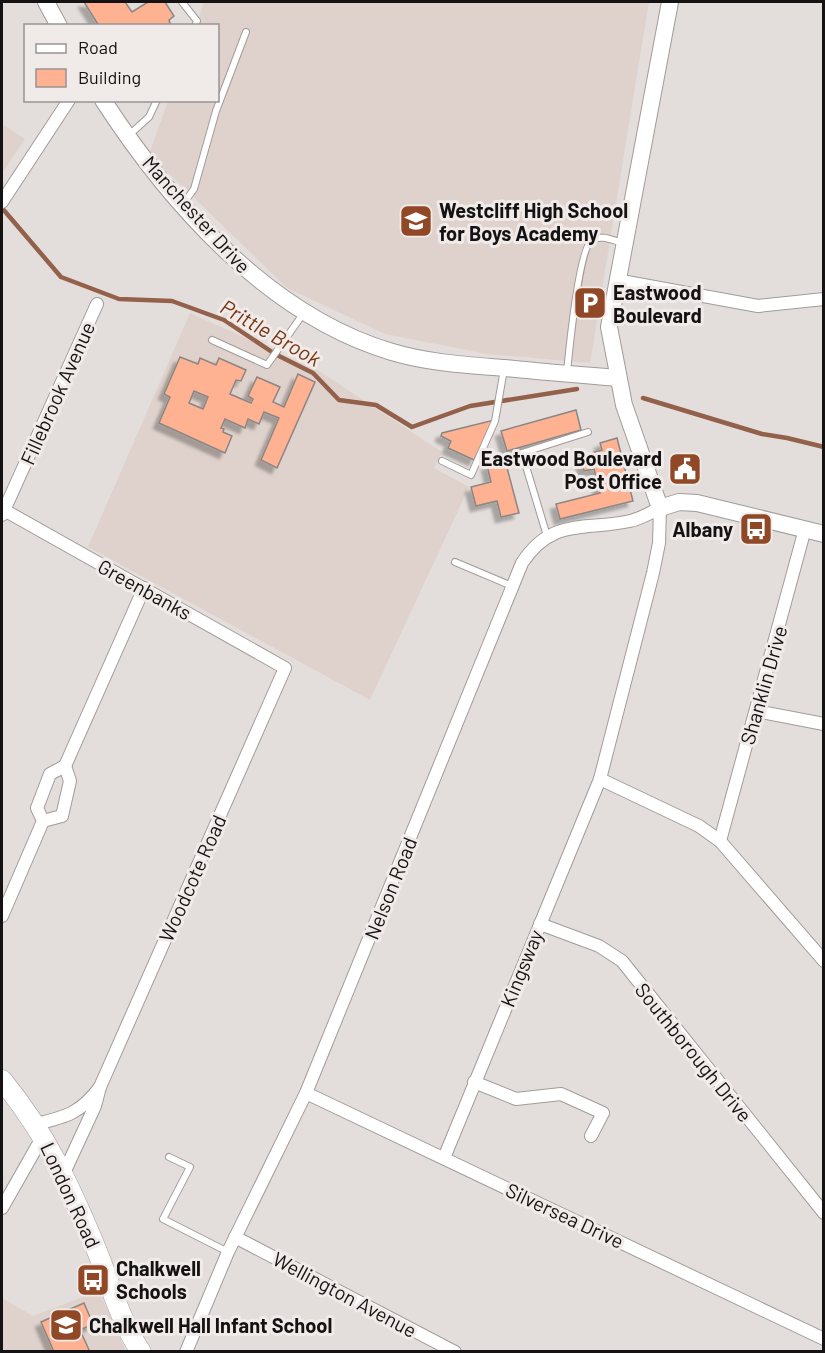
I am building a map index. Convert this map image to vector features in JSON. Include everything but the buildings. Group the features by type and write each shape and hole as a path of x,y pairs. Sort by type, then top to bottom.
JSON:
{"main road":[{"name":"London Road","path":"2,1080 40,1130 64,1173 126,1325 141,1352"}],"street":[{"path":"46,2 58,24"},
{"path":"670,2 609,327 624,405 660,508 658,543 653,573 600,779 699,825 720,841 824,961"},
{"path":"2,202 68,102"},
{"name":"Manchester Drive","path":"104,102 128,136 183,204 244,267 272,292 304,313 347,336 393,353 432,361 618,378"},
{"path":"616,280 758,306 824,299"},
{"name":"Fillebrook Avenue","path":"3,513 97,304"},
{"path":"660,508 680,502 697,503 824,534"},
{"name":"Nelson Road","path":"186,1352 228,1252 306,1093 512,586 529,552 547,536 579,526 633,521 660,508"},
{"name":"Greenbanks","path":"3,513 144,588 285,668"},
{"name":"Shanklin Drive","path":"720,841 805,529"},
{"path":"2,916 43,821 37,808 50,774 65,766 144,588"},
{"name":"Woodcote Road","path":"64,1173 285,668"},
{"path":"756,711 824,724"},
{"path":"43,821 62,816 70,781 65,766"},
{"name":"Kingsway","path":"444,1158 600,779"},
{"name":"Southborough Drive","path":"540,924 611,952 622,961 824,1213"},
{"path":"474,1082 516,1099 561,1094 575,1099 603,1113 591,1136"},
{"name":"Woodcote Road","path":"40,1130 87,1104 100,1087"},
{"name":"Silversea Drive","path":"306,1093 824,1339"},
{"path":"2,1208 40,1130"},
{"name":"Wellington Avenue","path":"236,1237 455,1352"}],"lane":[{"path":"182,2 197,21 196,24"},
{"path":"183,204 194,189 216,111 246,32"},
{"path":"128,136 149,117 156,102"},
{"path":"567,375 579,279 588,242 602,237 624,243"},
{"path":"212,340 267,364 304,313"},
{"path":"442,461 471,475 497,414 504,368"},
{"path":"547,536 522,453 588,432"},
{"path":"455,562 512,586"},
{"path":"169,1156 190,1167 163,1219 228,1252"}],"shaded area":[{"name":"Westcliff High School for Boys Academy","path":"204,2 649,2 590,363 487,354 385,334 287,288 149,154 168,102 219,102 219,24 196,24"},
{"path":"2,124 25,139 2,173"},
{"path":"190,313 319,371 442,452 434,468 469,487 370,700 88,547"},
{"path":"99,1291 126,1351 2,1352 2,1298 33,1316"}],"waterway":[{"name":"Prittle Brook","path":"2,208 61,277 119,299 172,301 224,320 275,354 313,373 339,400 376,405 412,427 470,406 577,389"},
{"name":"Prittle Brook","path":"643,398 762,434 824,447"}],"place":[{"name":"Westcliff High School for Boys Academy","path":"416,221"},
{"name":"Eastwood Boulevard","path":"590,303"},
{"name":"Eastwood Boulevard Post Office","path":"685,469"},
{"name":"Albany","path":"756,529"},
{"name":"Chalkwell Schools","path":"93,1280"},
{"name":"Chalkwell Hall Infant School","path":"66,1325"}]}
